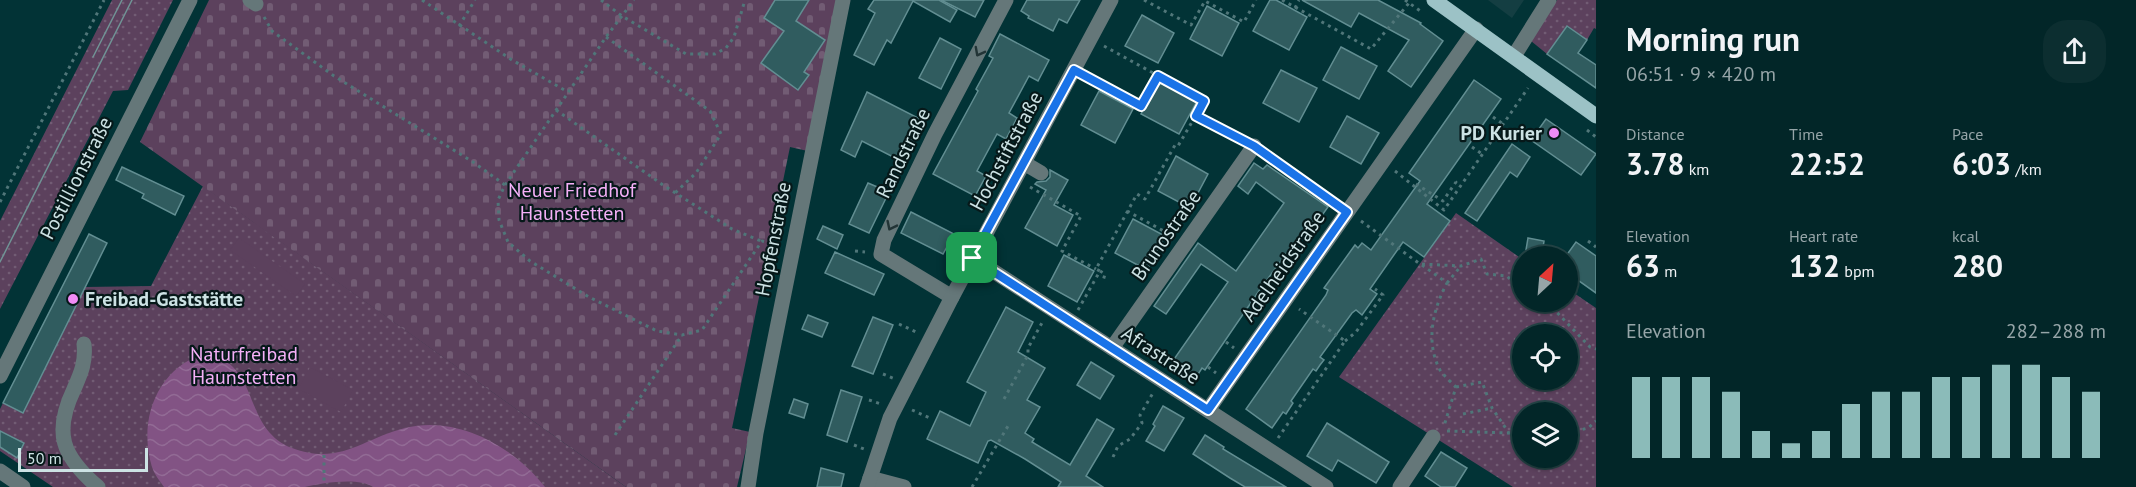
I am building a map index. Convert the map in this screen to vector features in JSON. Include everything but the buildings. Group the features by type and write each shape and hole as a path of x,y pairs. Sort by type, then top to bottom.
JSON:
{"main road":[{"path":"1434,0 1596,116"}],"street":[{"name":"Postillionstraße","path":"0,376 190,0"},
{"name":"Hopfenstraße","path":"748,487 843,0"},
{"name":"Randstraße","path":"952,297 880,254 884,240 934,134 1006,0"},
{"path":"1514,56 1549,0"},
{"name":"Hochstiftstraße","path":"869,482 890,418 897,404 972,258 1110,1"},
{"name":"Adelheidstraße","path":"1208,410 1476,29"},
{"name":"Brunostraße","path":"1112,348 1138,300 1186,244 1233,166 1254,146"},
{"path":"1024,164 1041,173"},
{"name":"Afrastraße","path":"972,258 1017,279 1051,309 1325,487"},
{"path":"84,344 86,357 64,410 61,431 66,447 83,474 98,487"},
{"path":"1400,487 1433,437"},
{"path":"0,471 23,487"},
{"path":"869,482 904,487"}],"path":[{"path":"0,202 104,0"},
{"path":"422,0 512,60 568,92"},
{"path":"459,26 475,0"},
{"path":"601,0 622,16 686,54 715,54 726,48 734,37 745,0"},
{"path":"634,0 505,184 498,200 499,220 508,242 530,261 589,297 657,331 682,335 702,330 762,241"},
{"path":"1144,0 1191,25 1205,1 1244,22 1256,0"},
{"path":"1282,0 1371,49 1409,3"},
{"path":"1295,8 1299,0"},
{"path":"253,2 272,31 334,76 505,184"},
{"path":"606,37 710,111 721,134 696,173 675,193"},
{"path":"1072,322 1137,194 1145,199 1175,145 1179,146 1204,101 1091,39"},
{"path":"1074,70 1141,106 1158,76"},
{"path":"1382,162 1444,210 1528,88"},
{"path":"556,110 675,193 732,229 762,241 793,248"},
{"path":"1196,116 1254,146 1447,283"},
{"path":"1493,117 1503,124"},
{"path":"1472,147 1482,154"},
{"path":"1406,179 1443,201 1455,181 1459,178 1466,178"},
{"path":"1015,179 1081,216 1062,251 1105,274 1103,281"},
{"path":"1127,212 1186,244"},
{"path":"1588,242 1596,247"},
{"path":"1420,264 1461,266 1481,260 1487,274 1507,276 1512,281"},
{"path":"1456,387 1441,371 1433,344 1432,325 1439,298 1447,283 1461,266"},
{"path":"1270,450 1345,341 1356,332 1383,295 1375,289"},
{"path":"1286,299 1345,341"},
{"path":"1004,399 1028,355 1028,348 1051,309"},
{"path":"1557,312 1590,347 1596,349"},
{"path":"615,435 682,335"},
{"path":"1113,457 1119,446 1130,439 1142,423 1140,415 1161,380"},
{"path":"1456,387 1482,382 1492,408 1509,433"},
{"path":"1456,387 1442,431 1509,433"},
{"path":"897,404 932,419"},
{"path":"1463,414 1492,408"},
{"path":"1578,430 1588,428 1596,421"},
{"path":"972,487 1008,426"},
{"path":"324,455 324,483"}],"shaded area":[{"path":"1488,0 1524,0 1512,18"}],"green space":[{"path":"112,0 173,0 128,90 113,91 0,309 0,221"},
{"name":"Neuer Friedhof Haunstetten","path":"209,0 843,0 812,152 790,147 732,428 750,432 737,487 626,487 140,142"},
{"path":"1557,0 1596,0 1596,29 1594,28 1587,40 1567,26 1547,54 1531,41"},
{"name":"Naturfreibad Haunstetten","path":"203,186 626,487 53,487 0,451 0,409 67,278 86,287 151,286"},
{"path":"1456,213 1512,252 1512,312 1578,312 1578,296 1596,308 1596,487 1513,487 1339,377"},
{"path":"239,238 305,284 296,296 230,250"},
{"path":"310,367 353,390 341,412 299,389"}],"water":[{"path":"203,354 222,359 234,368 243,381 264,426 276,438 292,448 309,453 337,452 405,428 425,425 444,426 464,430 500,447 532,472 545,487 373,487 359,482 350,482 305,487 164,487 153,470 148,450 147,432 150,415 155,399 173,372"}],"tram line":[{"path":"93,57 122,0"},
{"path":"0,262 132,0"}],"place":[{"name":"PD Kurier","path":"1554,133"},
{"name":"Freibad-Gaststätte","path":"73,299"}],"route":[{"path":"1074,70 1141,106 1158,76 1204,101 1196,116 1254,146 1347,212 1208,410 972,258 1074,70"}]}
